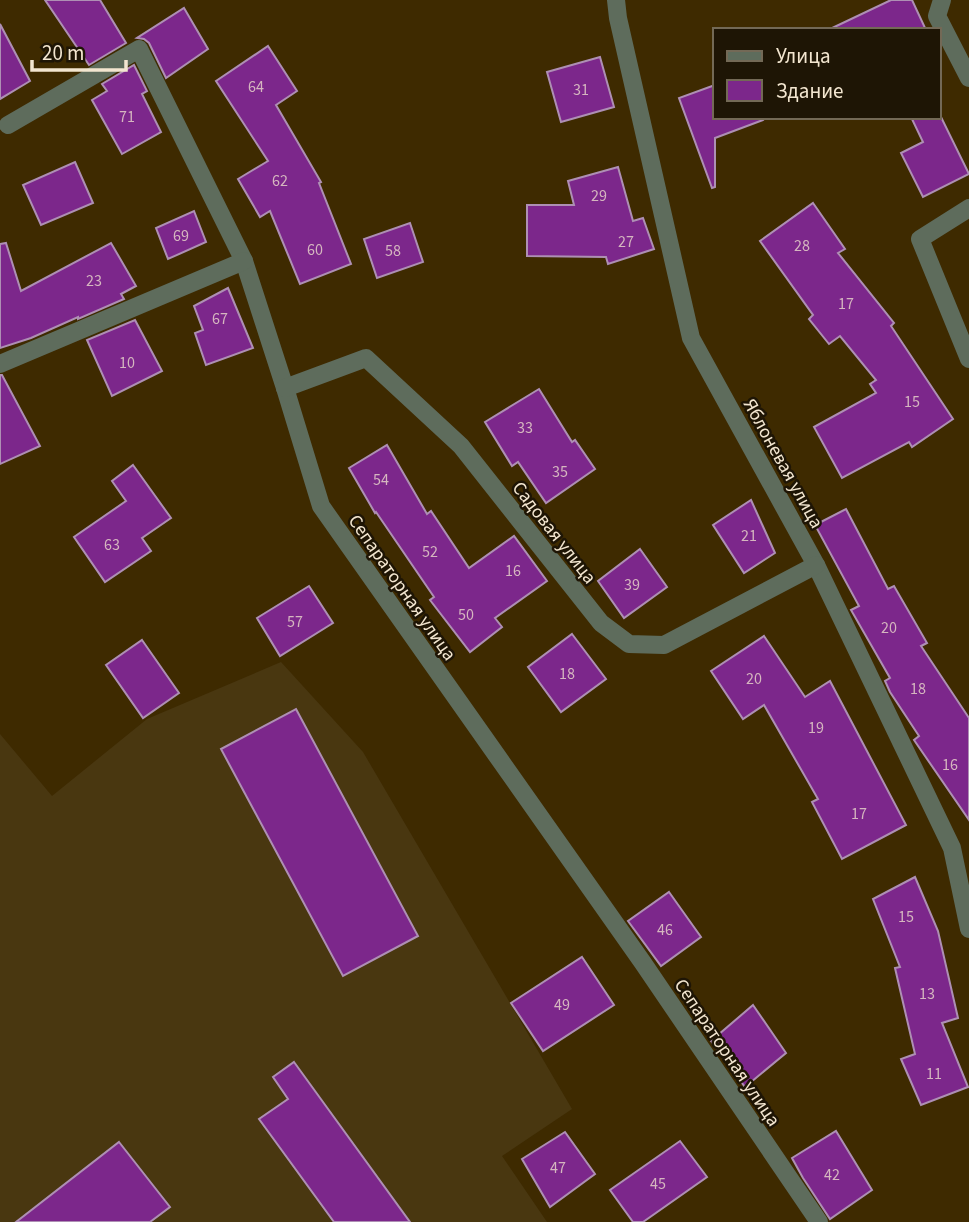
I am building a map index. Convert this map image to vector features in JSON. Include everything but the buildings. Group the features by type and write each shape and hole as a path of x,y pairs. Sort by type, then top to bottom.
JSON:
{"street":[{"name":"Яблоневая улица","path":"615,0 691,338 816,565 952,848 969,929"},
{"path":"942,0 937,16 969,78"},
{"name":"Сепараторная улица","path":"8,125 139,49 244,261 321,506 643,963 819,1222"},
{"path":"969,208 919,239 969,359"},
{"path":"0,364 244,261"},
{"name":"Садовая улица","path":"285,388 366,358 461,446 601,623 629,644 664,645 816,565"}],"shaded area":[{"path":"281,662 363,752 572,1109 502,1156 547,1222 0,1222 0,734 52,796 147,719"}]}
